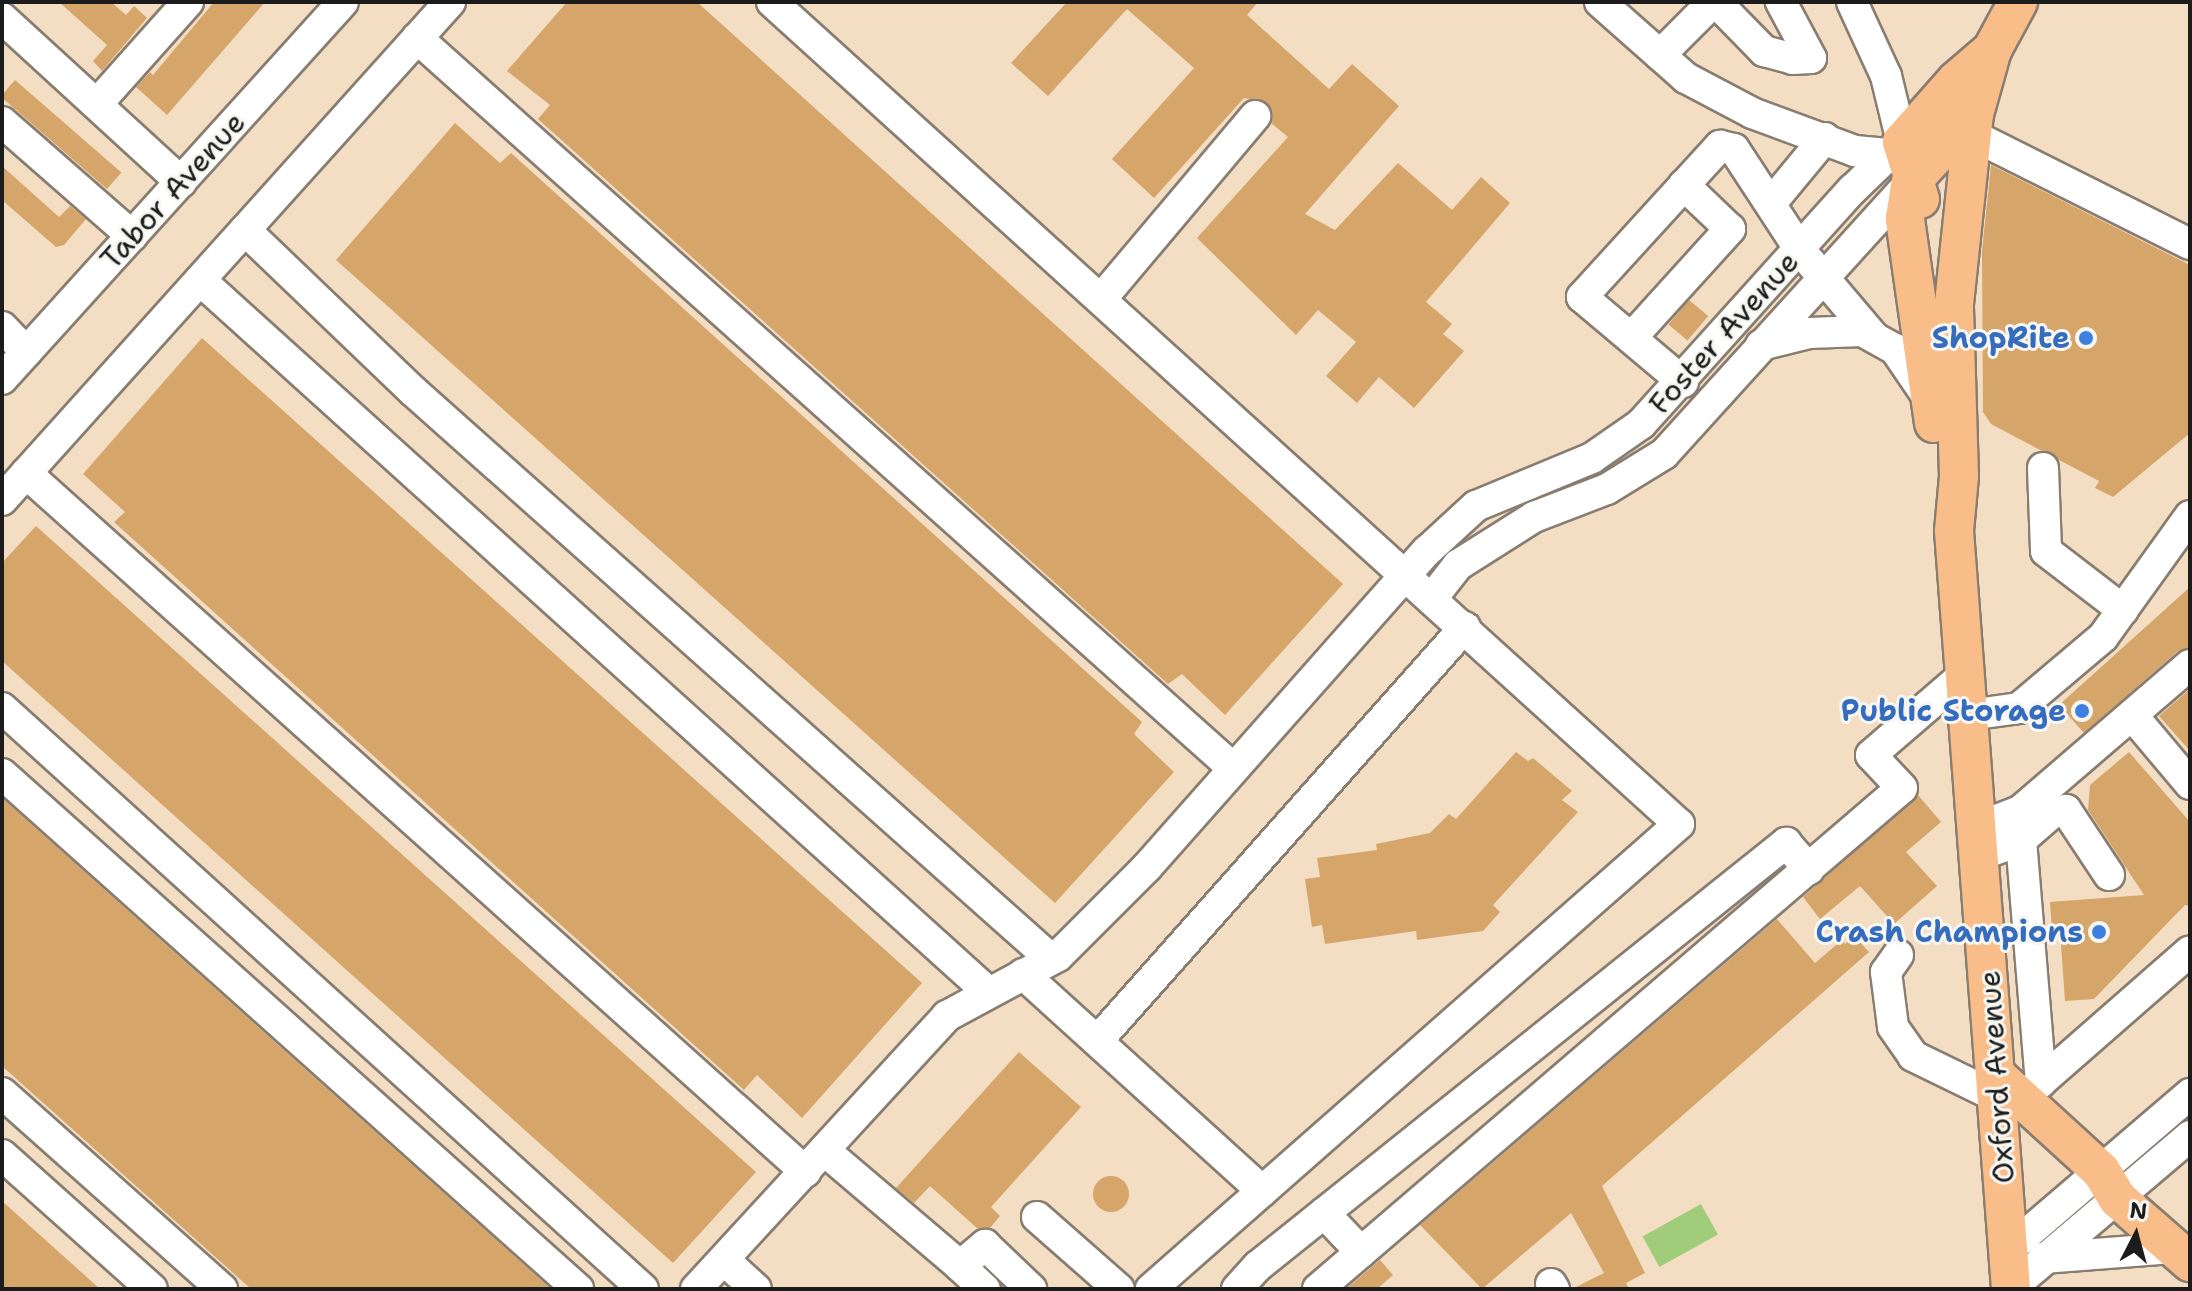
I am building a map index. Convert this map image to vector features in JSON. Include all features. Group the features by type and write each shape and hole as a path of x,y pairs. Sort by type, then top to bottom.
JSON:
{"main road":[{"name":"Oxford Avenue","path":"2011,1288 2025,1254 2015,1090 1979,841 1954,531 1959,476 1954,304 1972,124 1992,50 2018,2"},
{"name":"Oxford Avenue","path":"1954,531 1939,480 1933,406 1905,218 1901,159 1956,81 1992,50"},
{"name":"Oxford Avenue","path":"1901,159 1972,124"},
{"path":"1901,159 1929,214 1954,363"},
{"path":"2015,1090 2182,1255"}],"street":[{"path":"97,104 188,2"},
{"name":"Tabor Avenue","path":"2,379 343,2"},
{"path":"2,500 450,2"},
{"path":"772,2 1407,573 1679,824 1151,1289"},
{"path":"1600,2 1686,78 1752,113 1864,153 1901,159 1886,76 1852,2"},
{"path":"1660,55 1705,5 1764,51 1793,59 1811,58 1781,2"},
{"path":"2,18 181,182"},
{"path":"417,38 1233,768"},
{"path":"1102,298 1255,116"},
{"path":"2,122 132,236"},
{"path":"1972,124 2190,244"},
{"path":"1772,202 1813,133"},
{"path":"1683,382 1582,297 1720,146 1734,149 1772,202 1800,250 1873,336 1905,361 1933,406"},
{"name":"Foster Avenue","path":"696,1289 947,1016 1051,959 1147,867 1407,573 1476,506 1592,458 1641,424 1683,382 1800,250 1901,159"},
{"name":"Foster Avenue","path":"1433,597 1458,565 1534,517 1607,489 1664,454 1823,276 1901,159"},
{"path":"1632,337 1730,229 1684,185"},
{"path":"245,230 413,391 1051,959"},
{"path":"200,280 989,993"},
{"path":"2,327 26,352"},
{"path":"1761,345 1829,331 1873,336"},
{"path":"2043,468 2046,551 2123,610"},
{"path":"26,473 816,1162 960,1266 985,1289"},
{"path":"1969,715 2019,708 2103,637 2190,516"},
{"path":"1099,1039 1465,627"},
{"path":"1979,841 2020,811 2190,665"},
{"path":"1318,1289 1902,788 1871,755 1966,673"},
{"path":"3,712 643,1289"},
{"path":"2132,715 2186,771"},
{"path":"2,774 578,1289"},
{"path":"1979,841 2021,840 2053,812 2066,810 2109,875"},
{"path":"2015,1090 2021,840"},
{"path":"1237,1289 1324,1213 1786,843 1809,869"},
{"path":"1898,955 1886,972 1893,1027 1906,1046 1954,1080 2015,1090 2190,951"},
{"path":"1023,974 1099,1039 1262,1191"},
{"path":"339,1075 368,1042"},
{"path":"2,1093 222,1289"},
{"path":"2110,1185 2190,1094"},
{"path":"2025,1254 2110,1185 2190,1136"},
{"path":"2,1155 152,1289"},
{"path":"1324,1213 1361,1252"},
{"path":"1037,1217 1119,1289"},
{"path":"538,1253 567,1220"},
{"path":"960,1266 985,1245 1031,1289"},
{"path":"2025,1254 2182,1255"},
{"path":"724,1260 756,1289"}],"green space":[{"path":"1701,1204 1718,1235 1659,1267 1642,1236"}],"building":[{"path":"59,2 111,2 126,15 134,6 147,18 102,71 93,61 107,45"},
{"path":"214,2 265,2 167,115 136,87 150,72 153,75"},
{"path":"567,2 697,2 1343,584 1225,715 1182,674 1168,684 538,119 550,105 507,71"},
{"path":"1067,2 1258,2 1247,15 1329,89 1352,64 1399,106 1305,214 1335,230 1398,163 1452,210 1481,177 1510,203 1426,302 1452,324 1443,334 1464,351 1414,408 1379,377 1357,403 1326,376 1356,342 1318,310 1296,335 1197,238 1288,137 1271,123 1267,103 1244,98 1154,198 1112,159 1194,68 1127,9 1048,96 1011,63"},
{"path":"15,80 121,173 107,189 2,98"},
{"path":"455,123 500,163 511,153 1142,722 1134,734 1174,772 1055,903 336,260"},
{"name":"ShopRite","path":"1991,165 2190,265 2190,433 2113,497 2095,488 2099,481 1991,424 1983,412 1982,251"},
{"path":"2,166 59,217 70,206 86,219 64,245 56,247 2,200"},
{"path":"1689,300 1708,316 1688,341 1668,325"},
{"path":"202,338 922,983 802,1118 757,1075 744,1090 114,522 125,512 83,474"},
{"path":"36,526 756,1172 673,1263 2,661 2,563"},
{"path":"2190,587 2190,647 2178,651 2084,733 2059,705"},
{"path":"2190,689 2190,751 2159,716"},
{"path":"1516,752 1528,761 1533,758 1572,791 1562,800 1578,812 1493,905 1500,912 1483,931 1417,940 1416,931 1325,944 1322,925 1312,927 1305,879 1320,877 1317,858 1377,850 1376,844 1430,833 1449,814 1456,819"},
{"path":"2129,752 2190,822 2190,906 2185,905 2094,999 2065,1001 2060,930 2052,930 2050,902 2144,895 2088,810 2090,785"},
{"path":"1918,795 1941,822 1906,852 1937,886 1894,924 1860,886 1820,919 1803,897"},
{"path":"2,798 551,1289 251,1289 2,1066"},
{"path":"1777,919 1815,963 1842,940 1845,944 1854,936 1869,952 1602,1186 1645,1273 1626,1283 1629,1289 1572,1289 1604,1273 1571,1213 1482,1289 1420,1225"},
{"path":"1019,1052 1081,1107 991,1207 1000,1216 990,1228 978,1229 930,1186 914,1203 896,1188"},
{"path":"1111,1176 1124,1181 1129,1194 1124,1207 1111,1212 1098,1207 1093,1194 1098,1181"},
{"path":"2,1201 100,1289 2,1289"},
{"path":"1380,1260 1393,1275 1377,1289 1346,1289"}],"place":[{"name":"ShopRite","path":"2086,338"},
{"name":"Public Storage","path":"2082,711"},
{"name":"Crash Champions","path":"2099,932"}]}
